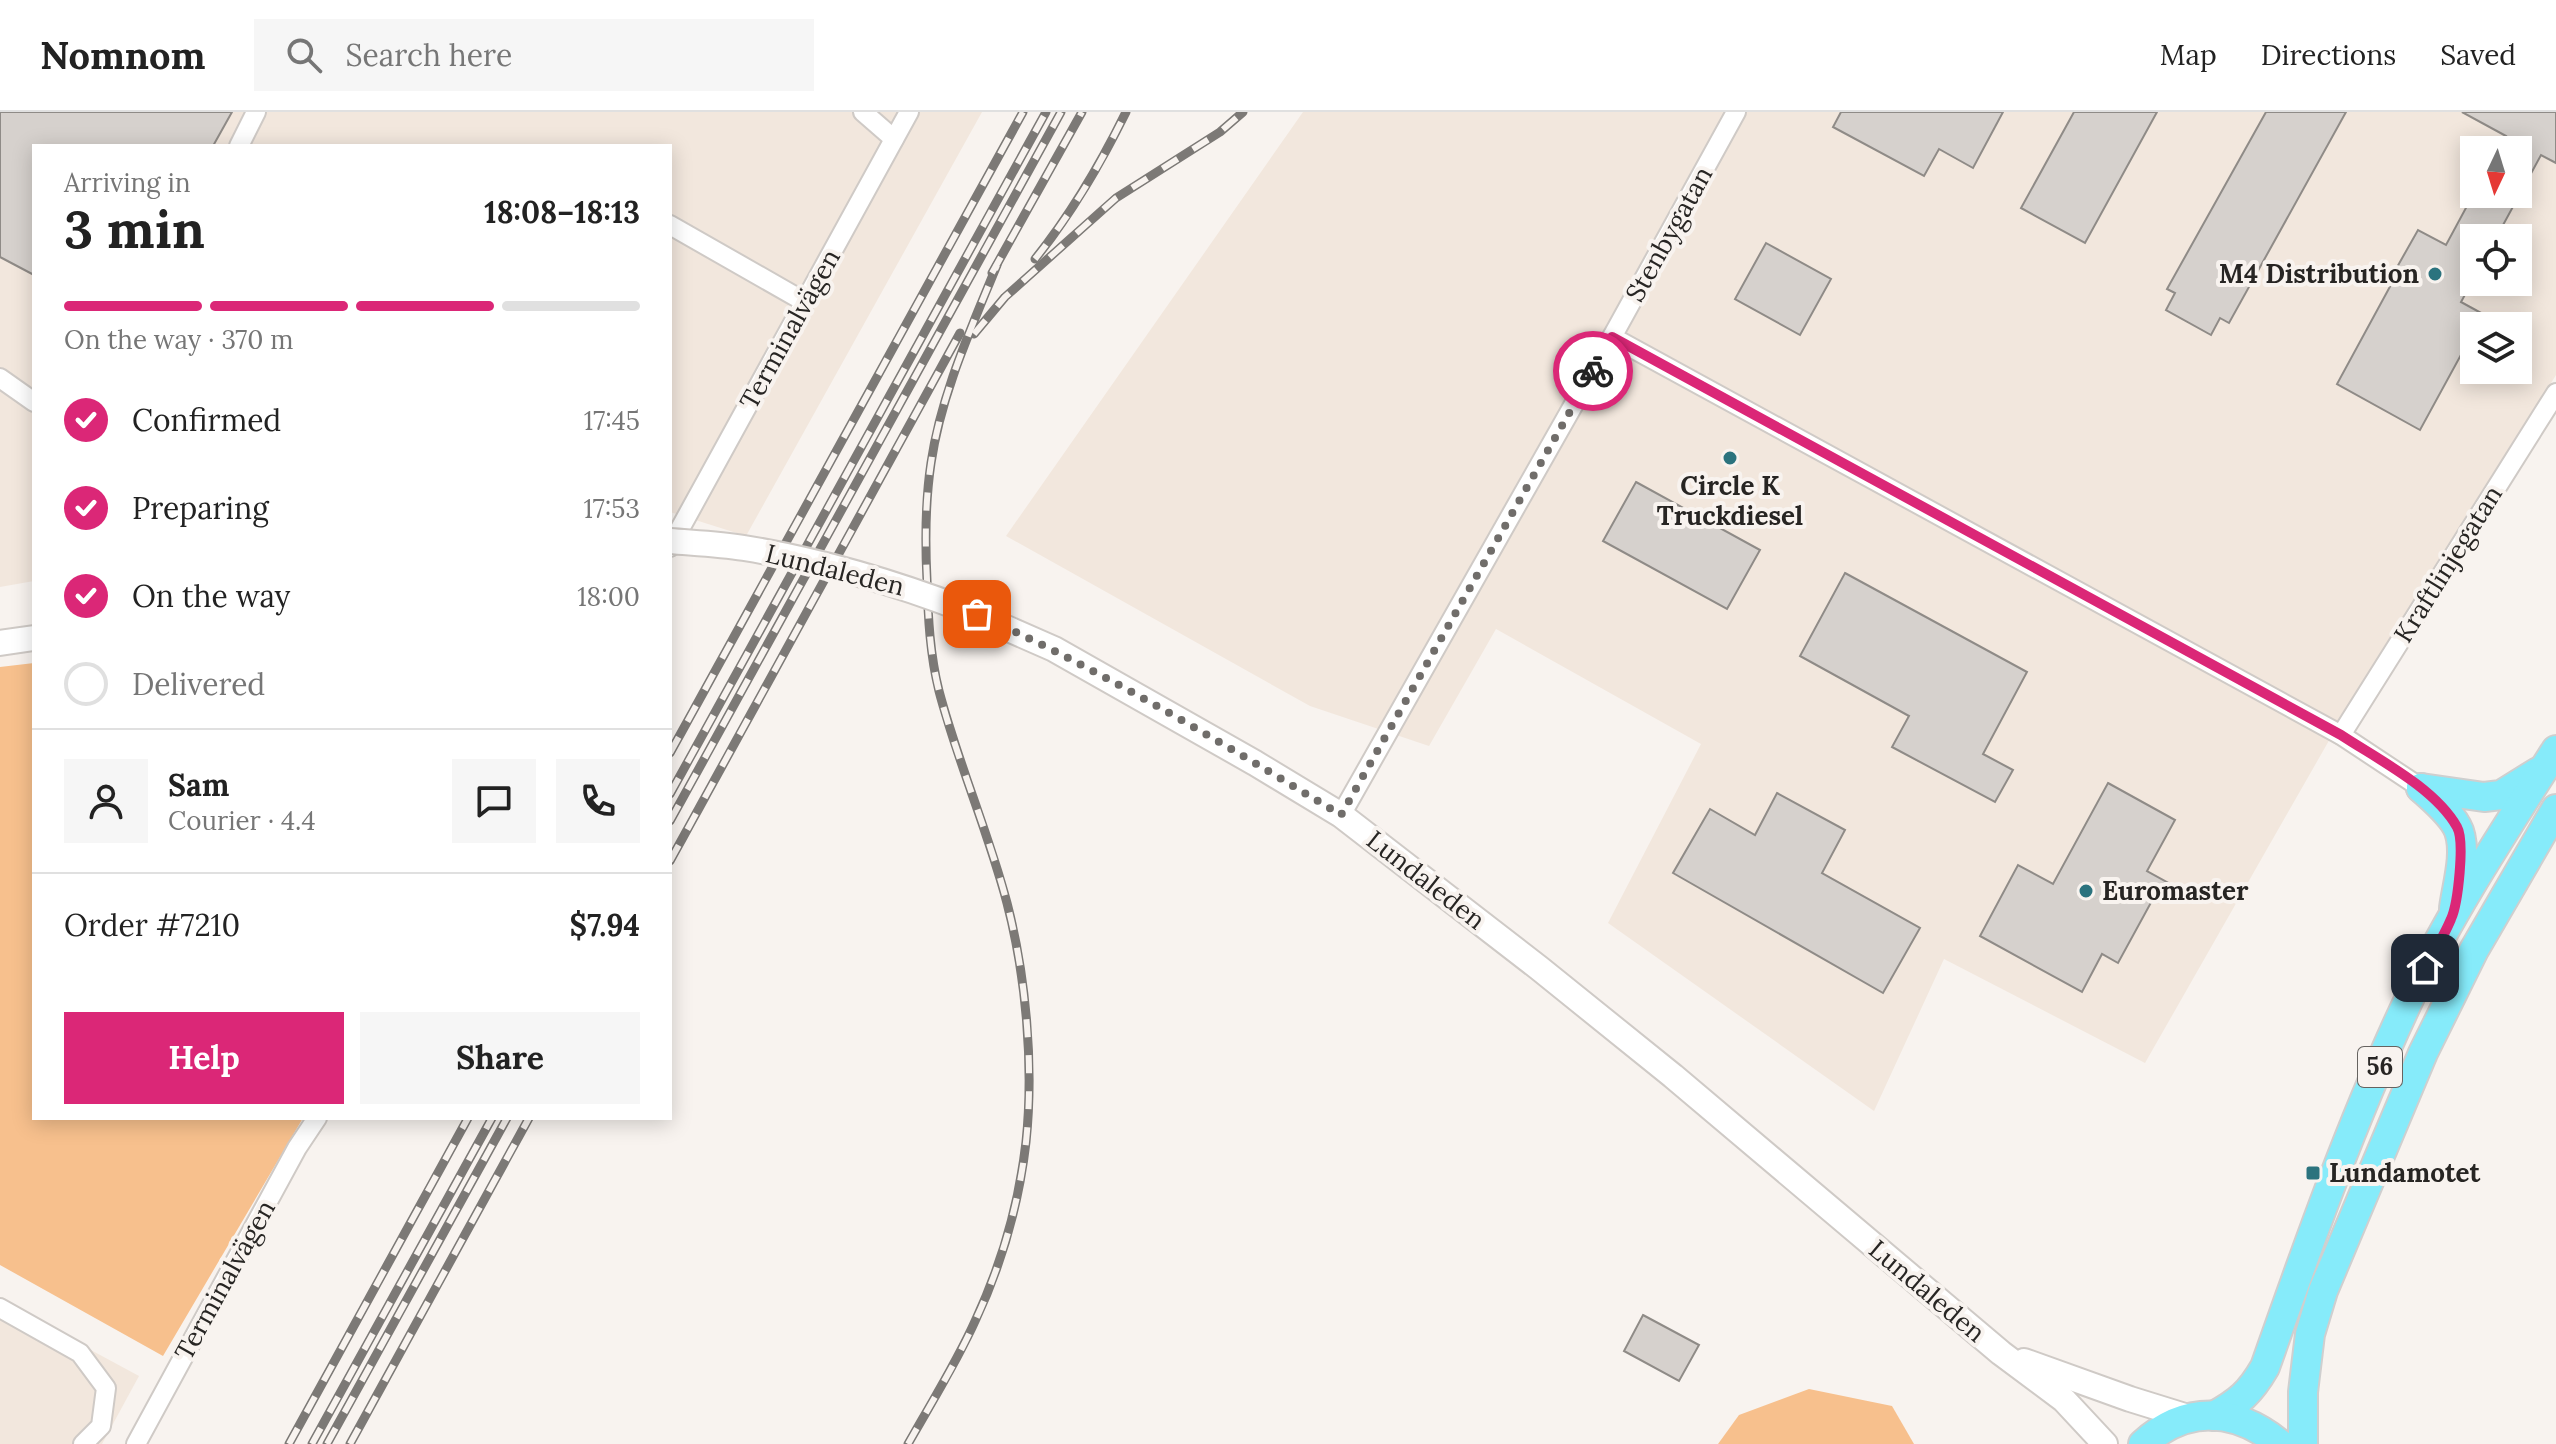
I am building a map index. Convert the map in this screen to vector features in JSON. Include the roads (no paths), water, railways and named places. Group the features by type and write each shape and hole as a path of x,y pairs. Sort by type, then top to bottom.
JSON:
{"highway":[{"path":"2421,788 2484,797 2501,795 2551,758"},
{"name":"56","path":"2143,1444 2164,1426 2201,1417 2241,1400 2255,1384 2265,1367 2365,1101 2412,995 2453,915 2551,758"},
{"path":"2421,788 2459,829 2462,848 2453,915"},
{"name":"56","path":"2303,1444 2303,1392 2310,1334 2323,1291 2423,1053 2474,950 2556,809"},
{"path":"2201,1417 2238,1419 2257,1427 2280,1444"}],"main road":[{"name":"Lundaleden","path":"672,544 742,547 826,564 911,589 963,609 1067,656 1341,815 1673,1076 2001,1353 2064,1400 2105,1444"},
{"path":"0,643 32,638"},
{"name":"Lundaleden","path":"2001,1353 2130,1399 2201,1417"}],"street":[{"path":"240,144 256,112"},
{"path":"863,112 894,139"},
{"name":"Terminalvägen","path":"672,540 909,112"},
{"name":"Stenbygatan","path":"1341,815 1736,112"},
{"path":"672,226 805,302"},
{"path":"1612,337 2341,735 2421,788"},
{"path":"0,378 32,401"},
{"name":"Kraftlinjegatan","path":"2341,735 2556,393"},
{"name":"Terminalvägen","path":"136,1444 289,1162 316,1120"},
{"path":"0,1308 80,1353 106,1388 101,1426 83,1444"}],"railway":[{"path":"672,749 1023,112"},
{"path":"672,790 1046,112"},
{"path":"672,817 1061,112"},
{"path":"992,273 1082,112"},
{"path":"1035,259 1085,188 1126,112"},
{"path":"974,334 1005,297 1116,198 1220,132 1243,112"},
{"path":"908,1444 961,1351 994,1276 1019,1188 1026,1142 1029,1052 1014,931 939,691 930,636 926,565 928,493 936,437 958,362 997,265"},
{"path":"672,857 960,333"},
{"path":"289,1444 467,1120"},
{"path":"312,1444 491,1120"},
{"path":"327,1444 506,1120"},
{"path":"350,1444 528,1120"}],"place":[{"name":"M4 Distribution","path":"2435,274"},
{"name":"Circle K Truckdiesel","path":"1730,458"},
{"name":"Euromaster","path":"2086,891"},
{"name":"Lundamotet","path":"2313,1173"}]}
